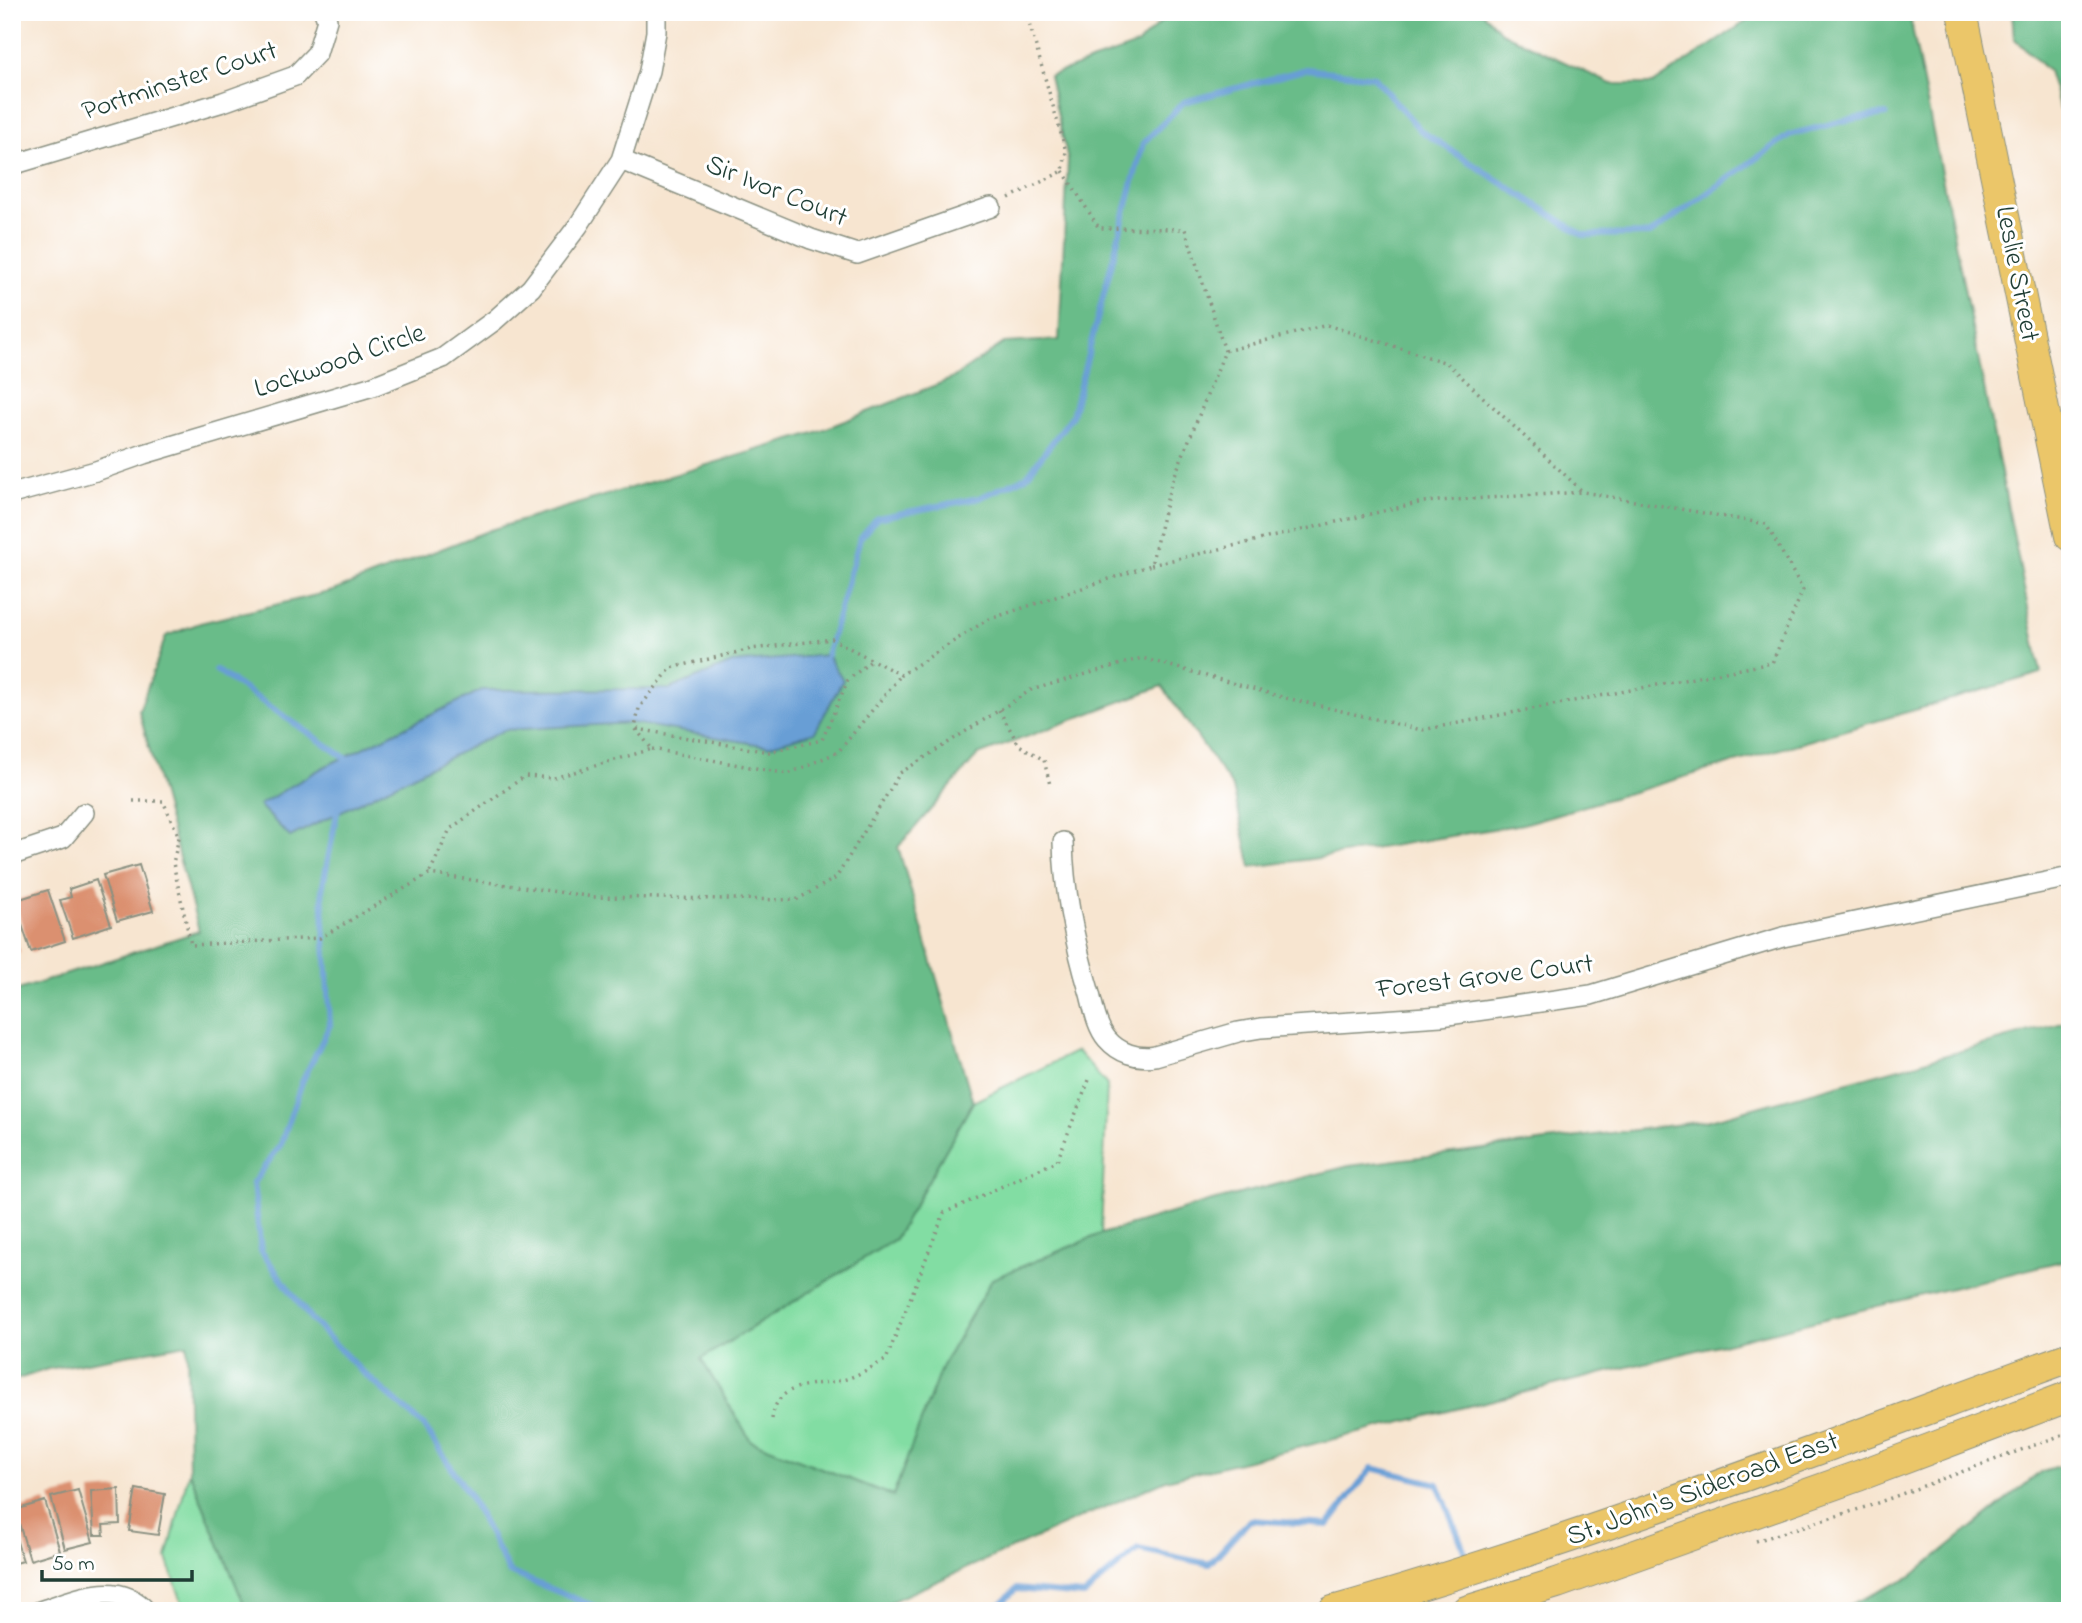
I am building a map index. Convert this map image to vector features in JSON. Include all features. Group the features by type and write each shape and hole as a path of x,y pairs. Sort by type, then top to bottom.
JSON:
{"main road":[{"name":"Leslie Street","path":"1962,12 2070,536"},
{"name":"St. John's Sideroad East","path":"1333,1611 1426,1585 1621,1521 2070,1357"},
{"name":"St. John's Sideroad East","path":"1466,1611 1557,1583 1858,1476 2070,1396"}],"street":[{"name":"Portminster Court","path":"12,165 223,102 295,76 317,53 327,20 324,12"},
{"name":"Lockwood Circle","path":"12,494 373,386 443,358 495,320 531,288 578,226 621,160 649,71 656,32 656,12"},
{"name":"Sir Ivor Court","path":"621,160 811,239 857,254 991,206"},
{"path":"12,855 63,838 84,813"},
{"name":"Forest Grove Court","path":"1063,842 1065,883 1074,942 1099,1025 1114,1046 1126,1053 1143,1057 1156,1056 1261,1028 1441,1016 1591,995 1783,937 2070,877"},
{"path":"40,1611 103,1592 126,1595 146,1611"}],"path":[{"path":"1027,12 1066,151 1063,171 1099,228 1185,229 1225,351 1170,487 1151,565"},
{"path":"991,206 1063,171"},
{"path":"1225,351 1327,325 1447,363 1583,492"},
{"path":"133,801 163,801 179,837 173,863 191,945 320,938 429,874 450,829 525,776 554,778 652,749 788,774 838,752 901,675 987,620 1151,565 1422,502 1583,492 1766,524 1803,590 1772,663 1422,730 1282,697 1142,658 1031,690 900,773 836,878 796,900 594,897 429,874"},
{"path":"635,728 639,708 671,668 751,649 832,639 901,675"},
{"path":"635,728 769,752 822,740 848,680 872,660"},
{"path":"999,710 1019,745 1044,760 1050,785"},
{"path":"635,728 652,749"},
{"path":"772,1419 773,1406 791,1388 847,1379 886,1360 944,1213 1057,1161 1089,1080"},
{"path":"1751,1542 1869,1506 2070,1432"}],"green space":[{"path":"1171,12 1482,12 1501,32 1611,84 1653,84 1760,12 1909,12 2041,673 1523,824 1251,867 1233,788 1162,686 978,755 898,847 973,1102 895,1239 701,1359 751,1441 893,1496 942,1366 992,1279 1101,1234 1208,1202 1349,1166 1706,1121 2070,1021 2070,1259 1166,1480 870,1611 247,1611 189,1471 187,1344 48,1369 12,1381 12,992 199,931 139,711 166,636 200,623 333,591 490,530 814,433 951,379 1004,343 1059,340 1068,160 1049,76 1137,45"},
{"path":"2012,12 2070,12 2070,141 2048,71 2014,38"},
{"path":"1077,1051 1107,1085 1101,1234 992,1279 942,1366 893,1496 751,1441 701,1359 895,1239 973,1102"},
{"path":"2070,1463 2070,1611 1837,1611 1912,1576 2042,1471"},
{"path":"189,1471 247,1611 185,1611 167,1558"}],"water":[{"path":"827,655 843,680 815,732 768,746 632,723 504,730 290,837 259,805 322,768 482,690 670,689 732,663"}],"building":[{"path":"139,865 153,911 117,921 103,875"},
{"path":"96,880 111,925 73,938 60,900 71,897 69,889"},
{"path":"48,890 65,941 31,952 14,901"},
{"path":"12,928 20,952 12,954"},
{"path":"119,1489 120,1524 103,1525 104,1535 94,1535 91,1491"},
{"path":"136,1489 165,1494 158,1535 129,1531"},
{"path":"78,1490 93,1542 65,1549 51,1497"},
{"path":"45,1501 60,1551 30,1560 15,1510"},
{"path":"12,1526 23,1561 12,1564"}],"waterway":[{"path":"827,655 860,538 877,518 979,498 1026,477 1072,416 1143,143 1184,102 1307,69 1374,77 1421,131 1583,235 1650,234 1789,135 1847,120 1886,114"},
{"path":"216,670 350,761"},
{"path":"338,808 322,890 330,1025 302,1082 281,1144 253,1183 261,1251 310,1318 359,1369 424,1426 468,1493 509,1572 606,1611"},
{"path":"994,1611 1016,1589 1084,1595 1138,1549 1209,1564 1250,1520 1328,1525 1372,1468 1438,1484 1468,1560"},
{"path":"1861,1611 1870,1608 1875,1611"}]}
